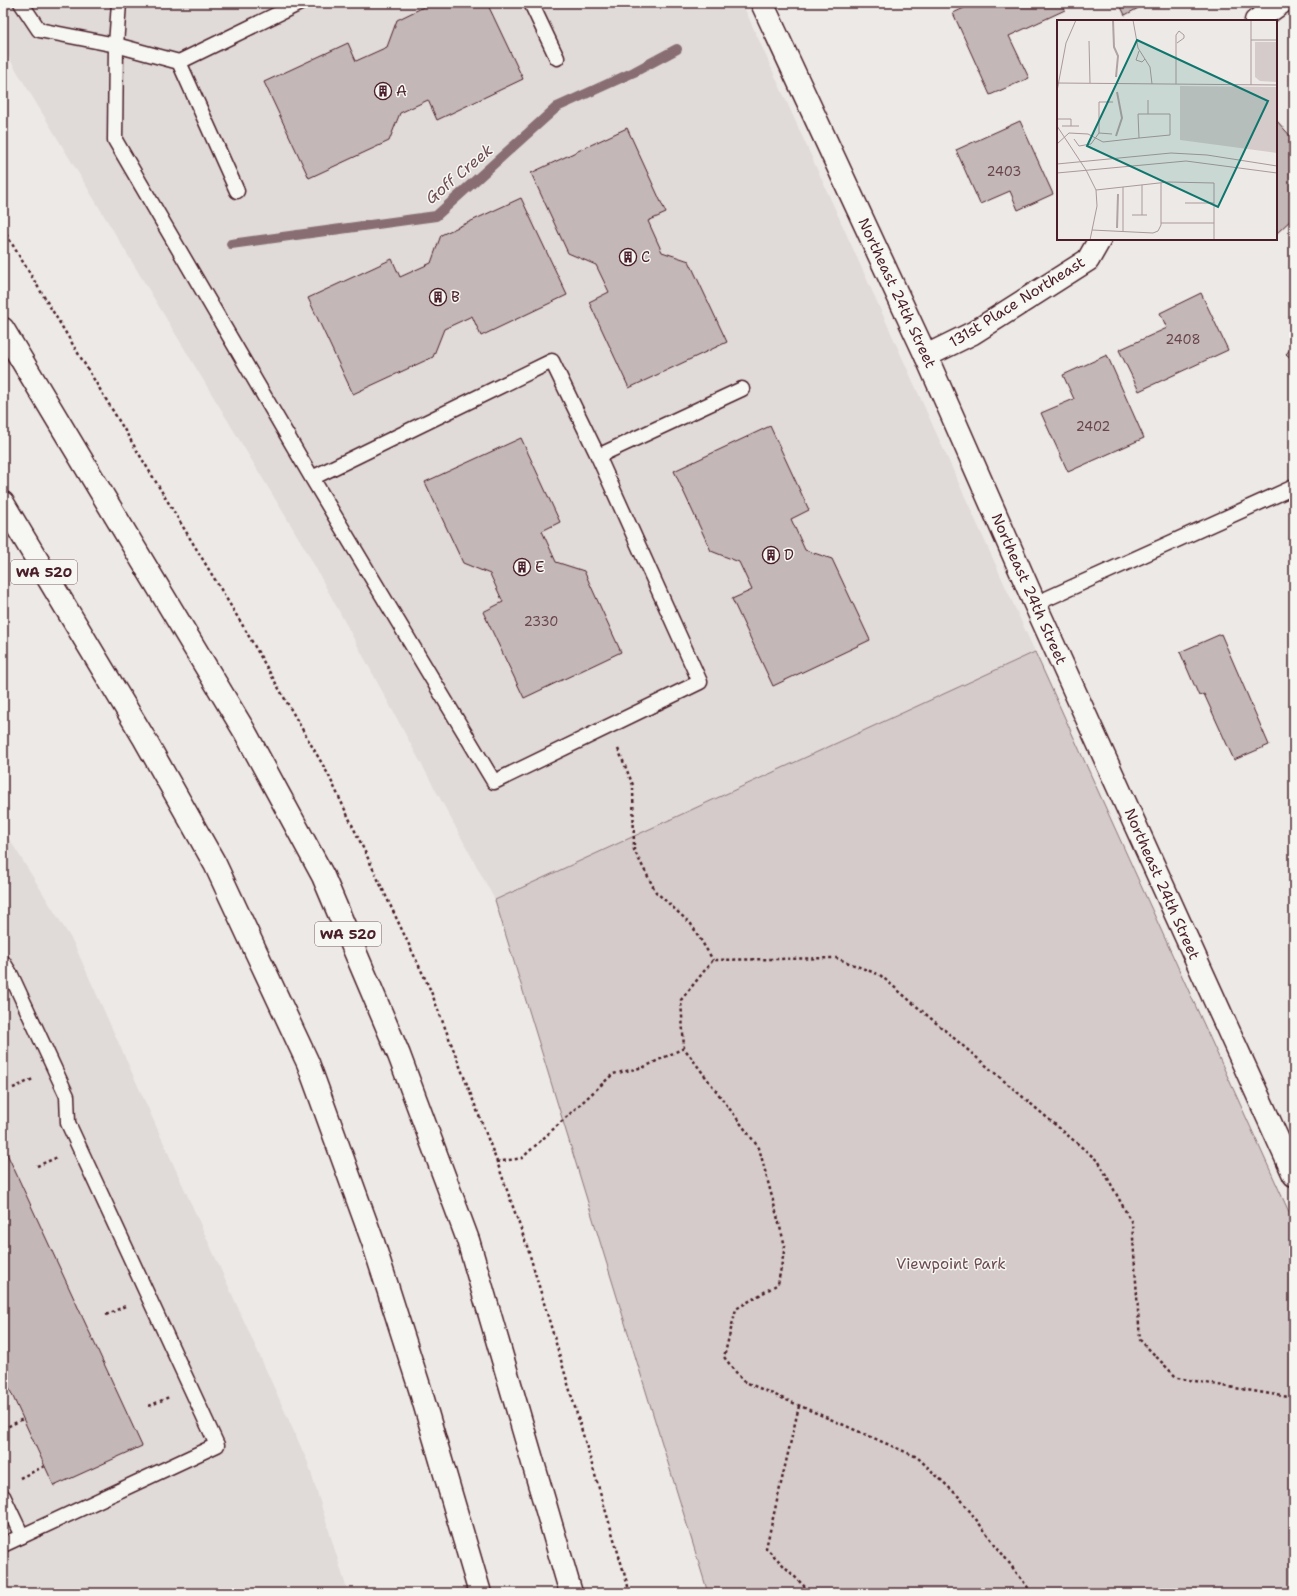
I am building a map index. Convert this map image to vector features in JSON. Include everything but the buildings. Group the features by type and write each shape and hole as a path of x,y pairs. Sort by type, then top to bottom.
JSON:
{"main road":[{"name":"Northeast 24th Street","path":"762,3 926,356 1035,604 1294,1175"},
{"path":"1257,20 1280,3"},
{"name":"131st Place Northeast","path":"926,356 972,332 1088,260 1099,240"},
{"name":"WA 520","path":"3,329 245,732 323,876 400,1055 468,1240 571,1593"},
{"name":"WA 520","path":"3,503 144,738 215,864 308,1063 373,1242 420,1389 480,1593"}],"lane":[{"path":"21,3 39,30 116,46 179,62 300,3"},
{"path":"119,3 116,46 115,140 312,478 494,782 700,682 598,456 552,361 312,478"},
{"path":"531,3 557,58"},
{"path":"179,62 237,191"},
{"path":"598,456 742,388"},
{"path":"1035,604 1294,487"},
{"path":"3,962 11,975 67,1096 68,1123 218,1445 3,1545"},
{"path":"3,1496 22,1536"}],"path":[{"path":"608,726 633,785 634,850 656,892 691,924 713,960"},
{"path":"713,960 836,958 880,975 1099,1162 1132,1223 1140,1340 1177,1378 1294,1398"},
{"path":"713,960 681,1000 684,1048 759,1148 785,1246 778,1284 736,1309 724,1357 743,1381 917,1457 959,1497 1032,1593"},
{"path":"497,1162 522,1158 613,1074 644,1067 684,1048"},
{"path":"13,1088 38,1077"},
{"path":"37,1166 62,1155"},
{"path":"106,1315 131,1303"},
{"path":"149,1406 174,1394"},
{"path":"799,1406 766,1548 811,1592 815,1593"},
{"path":"3,1429 23,1419"},
{"path":"18,1480 45,1466"}],"shaded area":[{"path":"3,3 742,3 1035,652 495,900 306,550 3,48"},
{"path":"3,829 73,942 308,1463 348,1593 3,1593"}],"green space":[{"name":"Viewpoint Park","path":"1035,652 1294,1223 1294,1593 708,1593 495,900"}],"waterway":[{"name":"Goff Creek","path":"231,244 436,216 557,107 634,72 677,49"}],"place":[{"name":"A","path":"383,91"},
{"name":"C","path":"628,257"},
{"name":"B","path":"438,297"},
{"name":"D","path":"771,555"},
{"name":"E","path":"522,567"}]}
